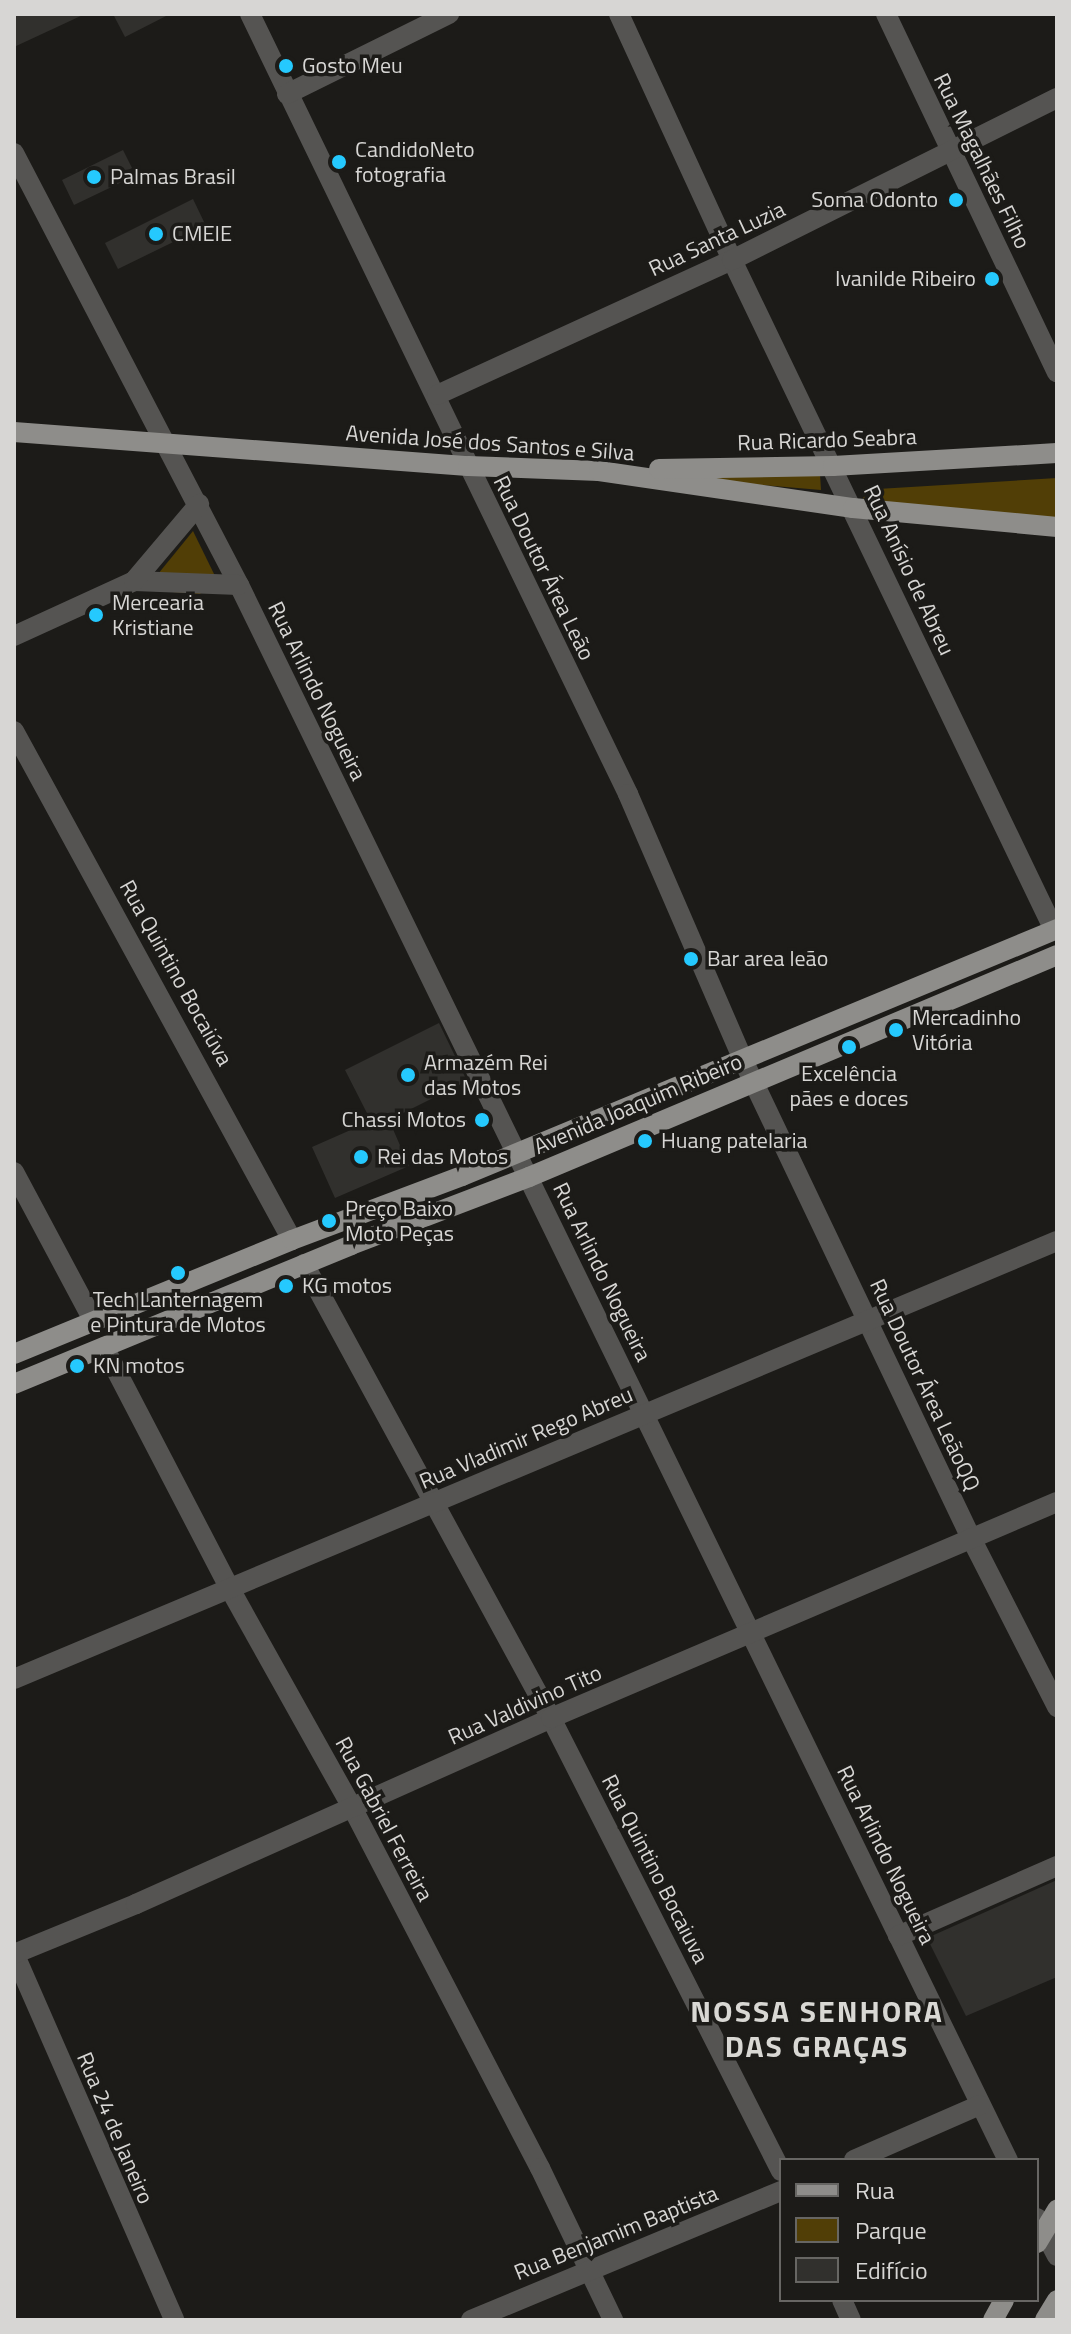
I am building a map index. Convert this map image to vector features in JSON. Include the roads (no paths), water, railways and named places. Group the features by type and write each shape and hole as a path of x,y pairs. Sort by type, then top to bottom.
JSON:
{"main road":[{"name":"Avenida José dos Santos e Silva","path":"14,432 468,466 599,471 853,508 1057,527"},
{"name":"Rua Ricardo Seabra","path":"599,471 833,466 1057,453"},
{"name":"Avenida Joaquim Ribeiro","path":"14,1354 292,1240 515,1154 1055,930"},
{"name":"Avenida Joaquim Ribeiro","path":"14,1384 304,1264 529,1177 1057,955"},
{"path":"1039,2231 1057,2210"},
{"path":"1045,2320 1057,2300"},
{"path":"993,2320 1003,2302"}],"street":[{"name":"Rua Doutor Área Leão","path":"250,14 628,794 754,1081"},
{"path":"287,94 449,14"},
{"name":"Rua Anísio de Abreu","path":"619,14 732,260 1055,930"},
{"name":"Rua Magalhães Filho","path":"886,14 1057,372"},
{"name":"Rua Santa Luzia","path":"437,395 732,260 951,154 1057,98"},
{"name":"Rua Arlindo Nogueira","path":"14,153 199,504 1007,2158"},
{"path":"14,636 134,581 199,504"},
{"path":"134,581 239,585"},
{"name":"Rua Quintino Bocaiúva","path":"14,731 292,1240"},
{"name":"Rua Doutor Área LeãoQQ","path":"754,1081 971,1538 1057,1707"},
{"path":"14,1172 94,1322"},
{"name":"Rua Vladimir Rego Abreu","path":"14,1679 1057,1241"},
{"path":"304,1264 551,1718"},
{"name":"Rua Gabriel Ferreira","path":"104,1347 230,1589 353,1809 540,2168 613,2320"},
{"name":"Rua Valdivino Tito","path":"14,1953 353,1809 551,1718 1057,1502"},
{"name":"Rua Quintino Bocaiuva","path":"551,1718 779,2167"},
{"path":"898,1936 1057,1866"},
{"name":"Rua 24 de Janeiro","path":"14,1953 174,2320"},
{"path":"859,2158 980,2105"},
{"name":"Rua Benjamim Baptista","path":"471,2320 779,2192"},
{"path":"1039,2231 1057,2256"}],"place":[{"name":"Gosto Meu","path":"286,66"},
{"name":"CandidoNeto fotografia","path":"339,162"},
{"name":"Palmas Brasil","path":"94,177"},
{"name":"Soma Odonto","path":"956,200"},
{"name":"CMEIE","path":"156,234"},
{"name":"Ivanilde Ribeiro","path":"992,279"},
{"name":"Mercearia Kristiane","path":"96,615"},
{"name":"Bar area leão","path":"691,959"},
{"name":"Mercadinho Vitória","path":"896,1030"},
{"name":"Excelência pães e doces","path":"849,1047"},
{"name":"Armazém Rei das Motos","path":"408,1075"},
{"name":"Chassi Motos","path":"482,1120"},
{"name":"Huang patelaria","path":"645,1141"},
{"name":"Rei das Motos","path":"361,1157"},
{"name":"Preço Baixo Moto Peças","path":"329,1221"},
{"name":"Tech Lanternagem e Pintura de Motos","path":"178,1273"},
{"name":"KG motos","path":"286,1286"},
{"name":"KN motos","path":"77,1366"}],"district":[{"name":"NOSSA SENHORA DAS GRAÇAS","path":"817,2028"}]}
